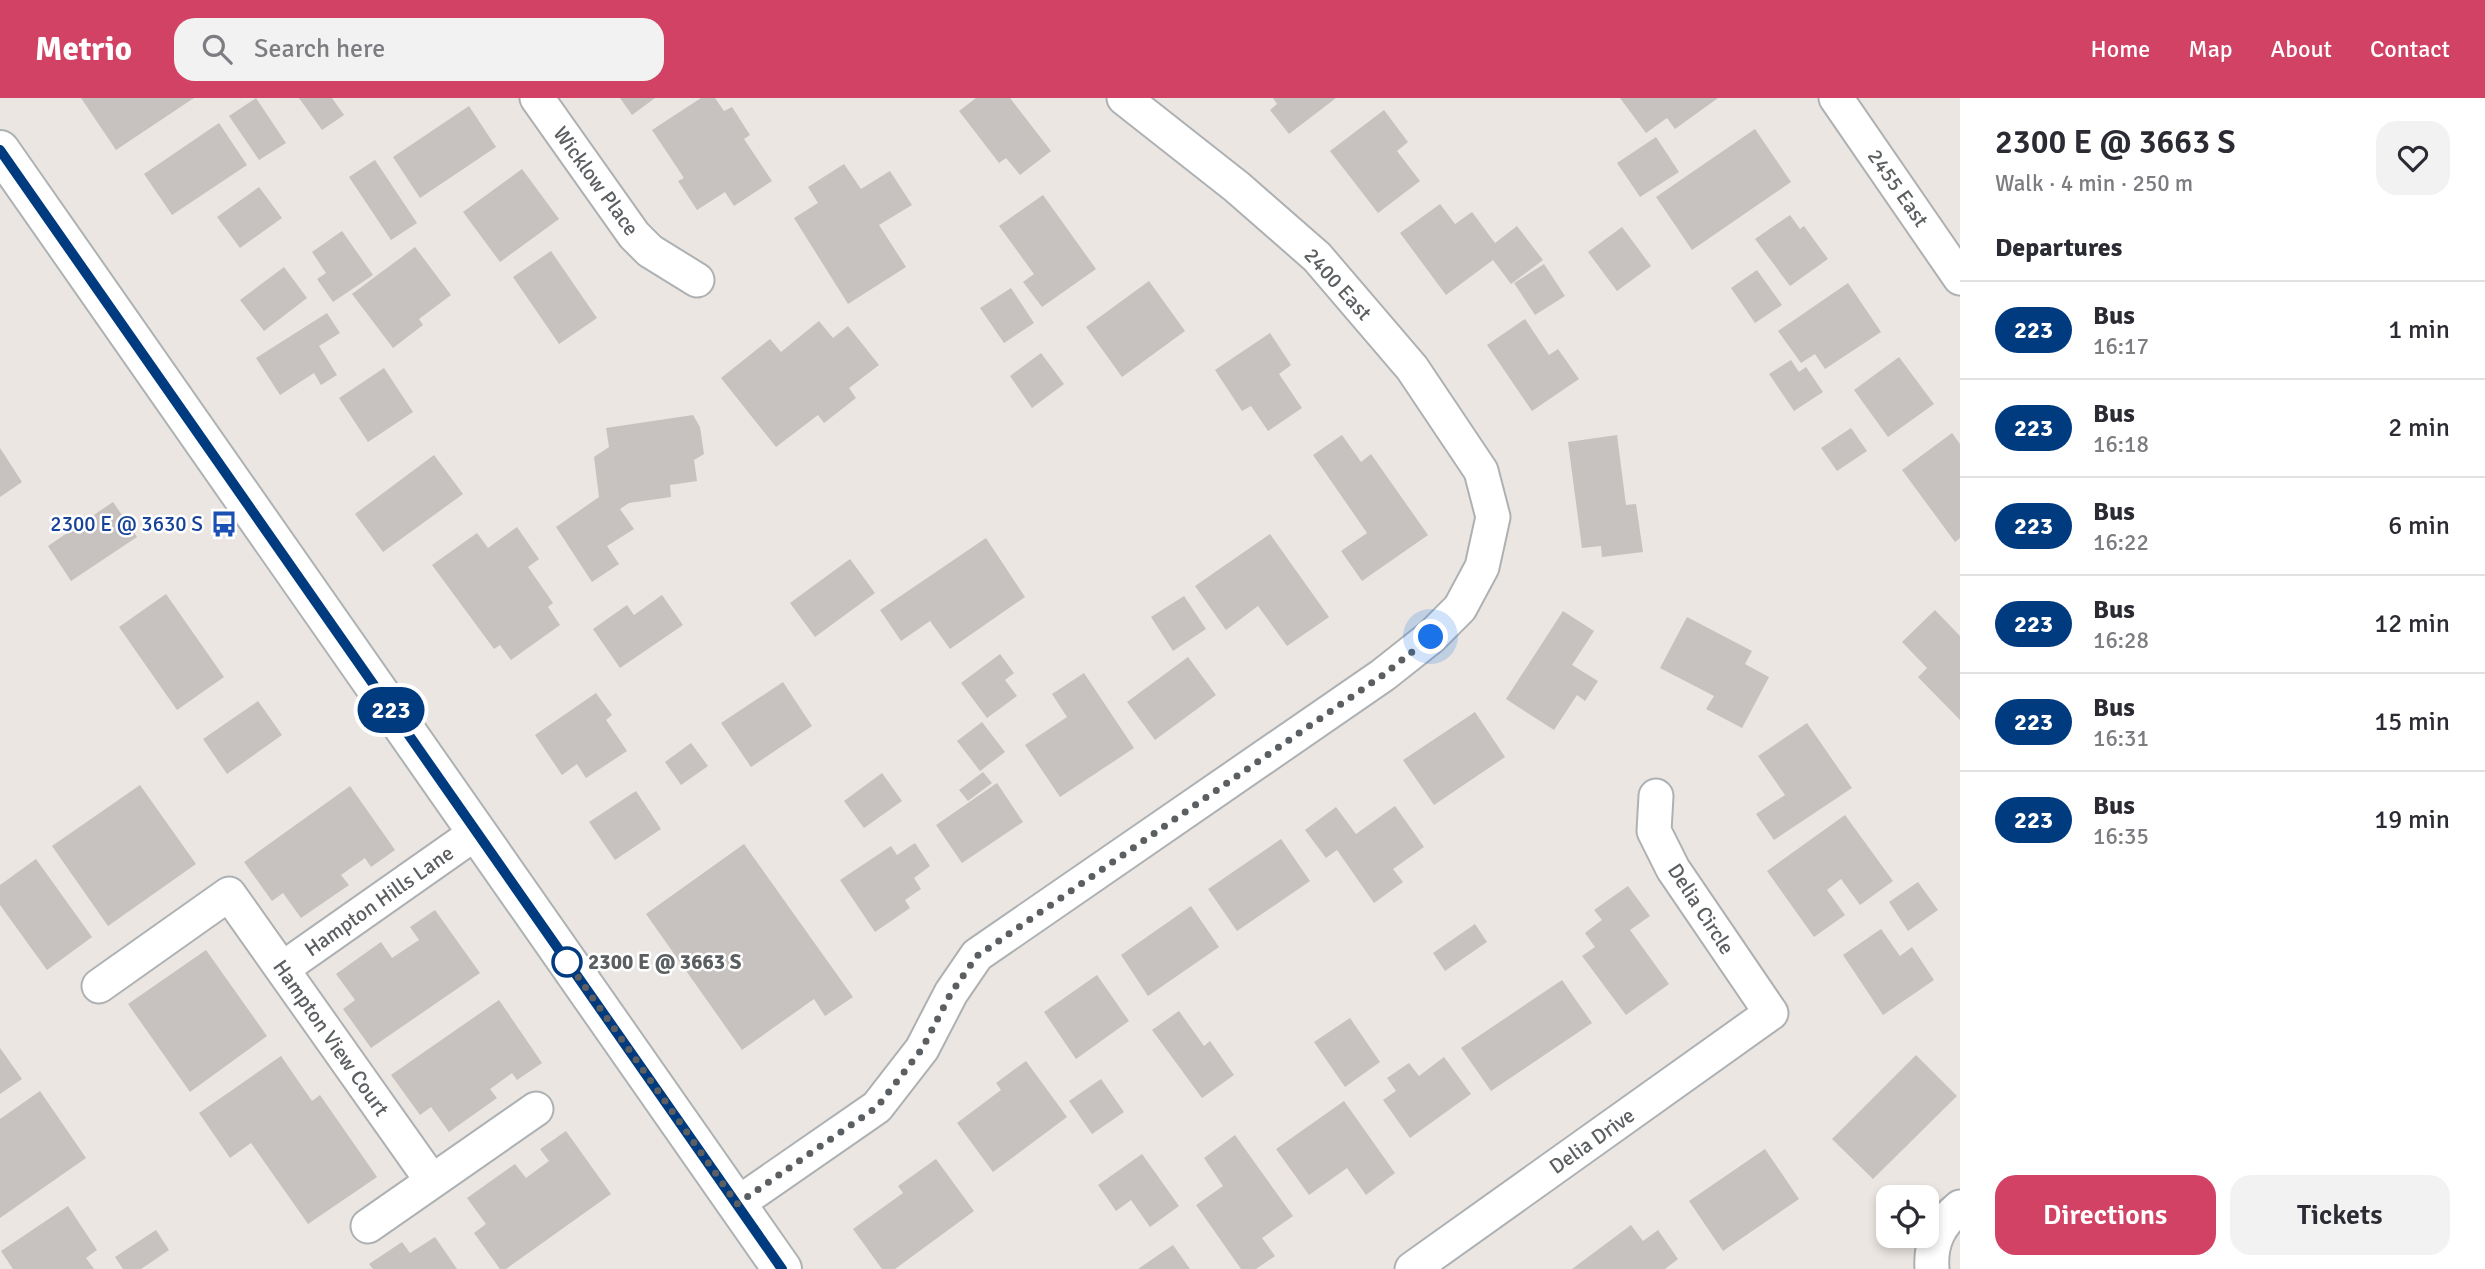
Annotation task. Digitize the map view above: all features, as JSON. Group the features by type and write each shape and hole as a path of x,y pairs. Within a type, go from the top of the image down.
{"main road":[{"path":"0,150 782,1269"}],"street":[{"name":"Wicklow Place","path":"537,98 634,235 650,251 696,281"},
{"name":"2400 East","path":"737,1204 877,1107 922,1049 951,993 977,956 1372,683 1431,637 1460,608 1482,567 1493,517 1481,471 1412,368 1317,257 1237,187 1124,98"},
{"name":"2455 East","path":"1836,98 1960,278"},
{"name":"Delia Circle","path":"1656,796 1654,831 1673,869 1771,1013"},
{"name":"Hampton Hills Lane","path":"282,969 477,832"},
{"name":"Hampton View Court","path":"99,986 229,894 432,1181"},
{"name":"Delia Drive","path":"1412,1269 1771,1013"},
{"path":"368,1226 536,1109"},
{"path":"1932,1269 1931,1253 1936,1236 1942,1225 1960,1208"}],"building":[{"path":"81,98 194,98 116,150"},
{"path":"256,98 286,143 259,160 229,116"},
{"path":"299,98 332,98 344,115 322,130"},
{"path":"620,98 655,98 632,115"},
{"path":"701,98 715,98 724,111 732,107 750,135 744,139 772,181 734,206 725,192 697,210 678,181 684,178 652,130"},
{"path":"976,98 1010,98 1051,151 1020,175 1006,158 999,163 959,111"},
{"path":"1273,98 1336,98 1289,134 1270,110 1277,104"},
{"path":"1620,98 1718,98 1675,129 1667,118 1646,133"},
{"path":"469,106 496,147 420,198 393,157"},
{"path":"1384,110 1408,142 1397,151 1420,181 1378,213 1330,151"},
{"path":"219,123 247,165 172,215 144,174"},
{"path":"1755,129 1791,182 1692,250 1656,197"},
{"path":"1656,137 1679,172 1640,197 1617,163"},
{"path":"375,160 417,223 391,240 349,177"},
{"path":"844,164 861,189 890,171 912,205 879,225 906,267 848,304 794,218 818,203 808,187"},
{"path":"522,169 559,219 500,262 463,212"},
{"path":"259,187 282,218 240,248 217,217"},
{"path":"1043,195 1096,269 1042,307 1023,282 1034,274 999,226"},
{"path":"1440,204 1455,224 1472,212 1495,243 1517,226 1543,260 1511,284 1493,260 1446,295 1400,233"},
{"path":"1790,215 1800,229 1804,226 1828,259 1790,286 1755,239"},
{"path":"1622,227 1651,266 1617,291 1588,252"},
{"path":"342,231 373,275 333,302 317,279 326,273 312,252"},
{"path":"415,247 451,295 419,319 423,325 393,348 352,294"},
{"path":"551,251 597,318 559,344 513,277"},
{"path":"1544,264 1565,296 1535,315 1514,283"},
{"path":"284,267 307,298 264,331 240,300"},
{"path":"1757,270 1782,305 1755,323 1731,288"},
{"path":"1149,281 1185,331 1122,377 1086,327"},
{"path":"1848,283 1881,332 1825,369 1815,354 1801,363 1778,331"},
{"path":"1011,288 1034,323 1004,343 980,308"},
{"path":"327,313 340,333 319,346 337,375 321,385 314,373 280,395 256,358"},
{"path":"1525,319 1549,355 1558,349 1579,379 1532,411 1487,345"},
{"path":"819,321 833,338 848,326 879,365 849,388 856,398 824,423 818,415 776,447 721,378 770,339 781,352"},
{"path":"1270,333 1291,365 1279,374 1302,408 1268,431 1251,406 1242,411 1215,370"},
{"path":"1041,353 1064,384 1032,408 1010,376"},
{"path":"1899,357 1934,404 1888,437 1854,390"},
{"path":"1791,360 1799,372 1806,367 1823,392 1794,411 1769,374"},
{"path":"384,368 413,412 368,442 339,398"},
{"path":"693,415 700,427 704,454 694,460 697,481 670,485 671,497 629,503 620,509 634,529 607,546 619,564 592,582 556,527 599,497 594,457 609,447 606,428"},
{"path":"1851,428 1867,451 1837,471 1821,448"},
{"path":"1952,433 1960,444 1960,538 1955,542 1902,470"},
{"path":"1342,435 1361,462 1371,454 1428,535 1362,581 1341,551 1367,533 1313,455"},
{"path":"1617,435 1626,505 1636,504 1643,552 1602,557 1601,546 1582,548 1568,442"},
{"path":"0,448 22,482 0,497"},
{"path":"434,455 463,494 383,552 355,514"},
{"path":"113,502 137,537 71,581 48,546"},
{"path":"517,527 539,559 528,567 553,603 548,607 560,625 511,660 500,645 494,649 432,565 477,533 488,548"},
{"path":"1270,534 1329,617 1287,646 1258,606 1226,630 1195,586"},
{"path":"986,538 1025,597 950,649 930,621 901,641 880,610"},
{"path":"850,559 875,593 815,637 790,603"},
{"path":"166,594 224,677 177,710 119,627"},
{"path":"662,595 683,625 620,668 593,629 627,605 634,615"},
{"path":"1184,596 1206,629 1173,651 1151,617"},
{"path":"1935,610 1960,636 1960,720 1918,677 1927,668 1902,642"},
{"path":"1563,611 1594,631 1572,665 1598,681 1585,701 1577,695 1554,730 1506,699"},
{"path":"1687,617 1752,651 1745,664 1769,677 1742,728 1706,709 1714,696 1660,668"},
{"path":"1000,654 1014,673 1005,680 1017,696 987,718 961,683"},
{"path":"1188,657 1216,695 1155,740 1127,702"},
{"path":"1084,673 1134,748 1060,797 1025,745 1067,717 1052,694"},
{"path":"783,682 812,726 751,767 721,723"},
{"path":"596,693 612,715 606,720 627,751 586,778 577,764 562,775 535,735"},
{"path":"258,701 282,735 227,774 203,739"},
{"path":"1475,712 1505,757 1434,805 1403,760"},
{"path":"982,722 1005,752 980,771 957,741"},
{"path":"1807,723 1852,788 1774,840 1756,814 1785,795 1758,756"},
{"path":"691,743 708,766 681,785 665,762"},
{"path":"983,772 992,783 968,801 959,790"},
{"path":"882,773 902,801 864,828 844,801"},
{"path":"997,783 1023,822 962,863 936,825"},
{"path":"140,785 196,864 108,926 52,846"},
{"path":"350,786 395,850 371,867 365,858 341,875 349,885 301,918 283,893 272,901 244,862"},
{"path":"636,791 661,829 615,860 589,822"},
{"path":"1395,806 1424,847 1393,869 1403,882 1374,903 1337,850 1326,858 1305,830 1336,807 1356,834"},
{"path":"1845,815 1893,881 1860,905 1841,879 1827,890 1845,915 1814,937 1767,871"},
{"path":"1281,839 1310,881 1237,931 1208,889"},
{"path":"915,843 930,866 914,878 921,889 905,900 910,908 875,932 840,880 891,846 897,855"},
{"path":"744,844 853,997 825,1016 814,999 742,1050 646,914"},
{"path":"36,859 92,937 47,970 0,905 0,885"},
{"path":"1918,882 1938,910 1908,931 1889,902"},
{"path":"1628,886 1650,916 1630,930 1669,984 1626,1015 1582,956 1595,947 1585,933 1602,920 1594,910"},
{"path":"1191,906 1219,947 1148,996 1121,955"},
{"path":"435,910 480,973 371,1048 343,1009 355,1000 336,974 381,942 392,958 419,940 410,927"},
{"path":"1475,924 1487,942 1445,971 1433,953"},
{"path":"1881,929 1900,956 1912,947 1934,980 1883,1015 1843,955"},
{"path":"206,950 267,1036 190,1092 128,1004"},
{"path":"1097,975 1129,1021 1076,1059 1044,1012"},
{"path":"1562,980 1592,1023 1491,1091 1461,1048"},
{"path":"499,1000 542,1063 517,1080 512,1073 490,1089 497,1098 449,1132 431,1107 420,1115 391,1075"},
{"path":"1179,1011 1204,1046 1210,1041 1234,1075 1202,1098 1152,1030"},
{"path":"1350,1018 1380,1062 1345,1087 1314,1042"},
{"path":"0,1048 22,1079 0,1094"},
{"path":"1916,1055 1957,1096 1873,1179 1832,1139"},
{"path":"281,1056 312,1101 320,1095 377,1177 308,1224 251,1143 230,1158 199,1113"},
{"path":"1444,1057 1471,1094 1410,1138 1383,1100 1396,1091 1387,1078 1409,1063 1419,1076"},
{"path":"1026,1061 1067,1117 993,1172 957,1123 1001,1090 996,1083"},
{"path":"1101,1079 1124,1112 1092,1134 1069,1101"},
{"path":"40,1091 86,1158 0,1218 0,1119"},
{"path":"1344,1101 1395,1173 1366,1195 1347,1168 1309,1195 1276,1149"},
{"path":"566,1131 611,1194 506,1269 500,1269 474,1233 486,1224 467,1198 515,1164 526,1178 549,1161 540,1149"},
{"path":"1235,1135 1293,1216 1262,1238 1275,1256 1256,1269 1241,1269 1196,1205 1223,1186 1204,1158"},
{"path":"1765,1149 1799,1199 1723,1251 1689,1201"},
{"path":"1142,1154 1179,1206 1150,1227 1131,1200 1116,1211 1098,1185"},
{"path":"936,1159 974,1211 895,1269 882,1269 853,1229 903,1193 898,1186"},
{"path":"68,1206 97,1250 86,1258 94,1269 13,1269 1,1251"},
{"path":"1631,1225 1643,1241 1658,1230 1678,1259 1665,1269 1572,1269"},
{"path":"156,1230 169,1250 141,1269 123,1269 115,1257"},
{"path":"435,1237 457,1269 373,1269 369,1264 402,1242 410,1253"},
{"path":"1173,1245 1190,1269 1138,1269"}],"bus line":[{"name":"223","path":"0,150 782,1269"}],"place":[{"name":"2300 E @ 3630 S","path":"224,524"},
{"name":"2300 E @ 3663 S","path":"567,962"}],"route":[{"path":"567,962 562,954 737,1204 877,1107 922,1049 951,993 977,956 1383,675 1431,637"}]}
